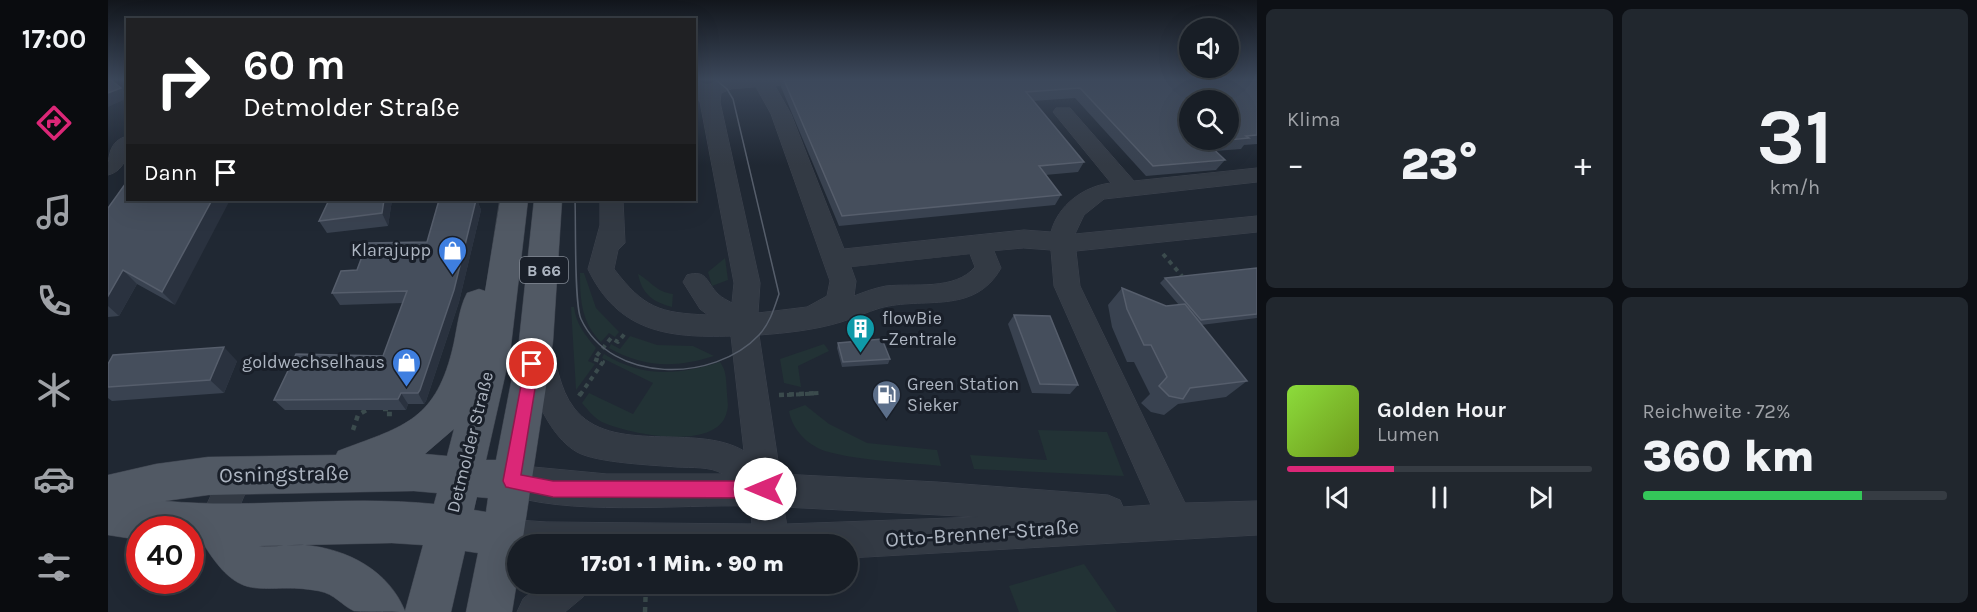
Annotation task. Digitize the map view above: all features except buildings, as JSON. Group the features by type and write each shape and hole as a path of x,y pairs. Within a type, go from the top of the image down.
{"main road":[{"name":"B 66","path":"489,612 536,341 525,201"},
{"path":"327,473 414,440 443,414 453,397 466,360 494,230 525,201"},
{"name":"Detmolder Straße","path":"428,612 492,354 525,201"},
{"name":"Osningstraße","path":"108,495 192,477 237,475 414,472 512,481"},
{"path":"108,514 169,523 394,522 449,526 502,536"},
{"path":"215,524 238,557 255,567 305,567 338,574 368,592 376,599 383,612"}],"street":[{"path":"706,109 747,283 743,323 771,534"},
{"path":"778,109 843,281 842,297 833,308 813,317"},
{"path":"1063,112 1127,187"},
{"path":"108,168 126,145"},
{"path":"1175,519 1067,286 1061,244 1065,224 1087,200 1098,192 1127,187 1257,175"},
{"path":"606,201 601,216 612,226"},
{"path":"612,201 614,273 618,287 626,299 631,316 639,327 650,332 664,330 678,323 743,323 813,317 860,307 879,298 972,286 980,280 988,268 978,243"},
{"path":"836,259 1027,238 1061,244 1257,224"},
{"path":"696,282 709,302 743,323"},
{"name":"B 66","path":"536,341 542,375 552,400 564,419 587,441 641,450 717,456 749,472 765,489"},
{"path":"215,524 237,475"},
{"name":"Otto-Brenner-Straße","path":"512,481 553,489 765,489 949,499 1175,519"},
{"name":"Otto-Brenner-Straße","path":"858,539 968,536 1175,519 1257,518"},
{"name":"Otto-Brenner-Straße","path":"502,536 507,536"},
{"path":"536,612 558,594"}],"path":[{"path":"576,401 603,363 594,359 610,338 618,342 628,330"},
{"path":"752,395 820,393"},
{"path":"353,429 358,415 369,408 387,409 385,414 398,414 400,410"},
{"path":"645,612 646,594"}],"shaded area":[{"path":"725,258 728,280 712,286 708,272"},
{"path":"580,273 584,273 596,308 619,332 615,337 609,333 601,342 589,326 581,301"},
{"path":"638,274 658,289 673,294 672,307 659,303 649,296 642,287"},
{"path":"571,307 574,307 579,324 596,348 588,361 595,364 576,390"},
{"path":"630,336 657,345 693,346 714,356 686,363 660,364 622,355 609,348 611,344 620,349"},
{"path":"824,344 829,351 798,366 801,387 784,383 780,359"},
{"path":"604,354 633,367 661,372 690,370 720,362 726,377 727,411 720,424 708,432 691,436 651,435 615,427 599,420 582,403 589,393 633,414 653,383 602,358"},
{"path":"805,405 829,424 867,443 937,450 941,466 852,457 818,448 801,436 791,418 789,411"},
{"path":"1038,430 1107,432 1124,476 974,469 970,455 1047,460"},
{"path":"1084,564 1117,612 1019,612 1009,586"}],"tram line":[{"path":"575,201 576,281 579,311 581,319 595,340 615,356 639,365 664,369 691,368 716,362 740,351 763,330 769,321 779,294 735,109"}],"place":[{"name":"Klarajupp","path":"452,276"},
{"name":"flowBie -Zentrale","path":"861,354"},
{"name":"goldwechselhaus","path":"406,388"},
{"name":"Green Station Sieker","path":"886,420"}],"route":[{"path":"532,364 512,481 553,489 765,489"}]}
